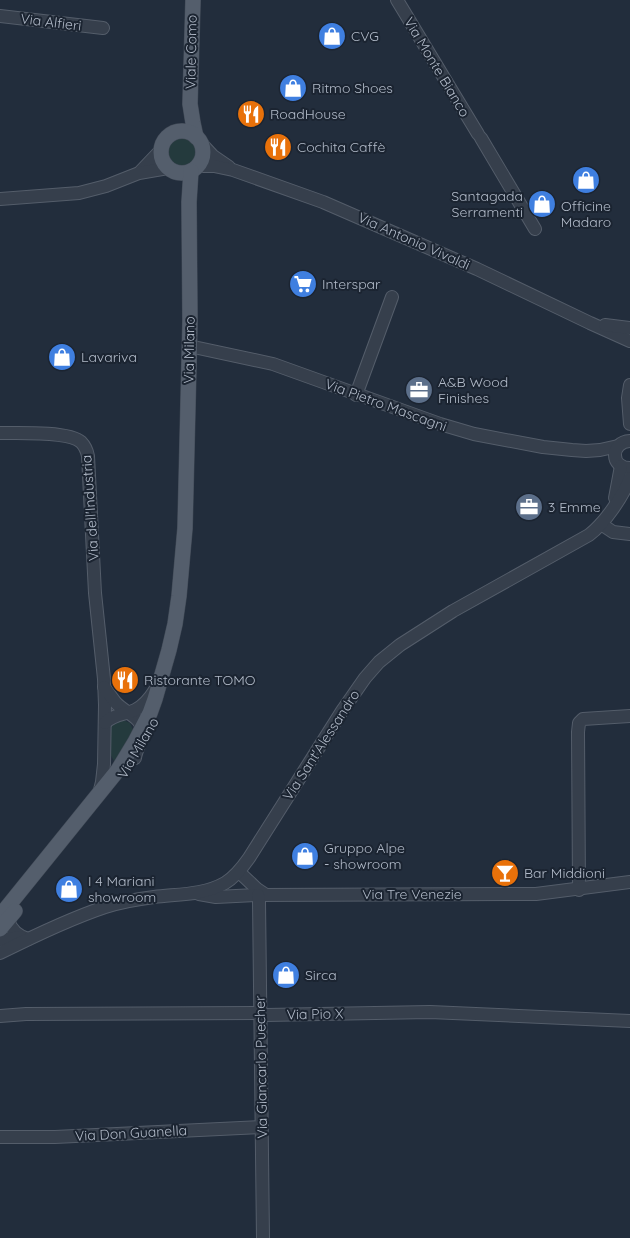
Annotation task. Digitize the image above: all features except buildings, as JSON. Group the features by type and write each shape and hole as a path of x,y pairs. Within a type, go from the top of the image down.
{"main road":[{"name":"Viale Como","path":"192,0 190,104 192,123 198,140"},
{"path":"189,202 164,162 161,150 163,143 182,120 190,104"},
{"path":"168,168 175,172 183,173 194,168 202,159 203,150 198,140 189,132 172,133"},
{"name":"Via Milano","path":"3,922 84,827 147,738 161,709 174,670 183,624 186,592 189,202 194,168"},
{"name":"Via Milano","path":"3,922 98,794 127,766 152,707 170,644 182,572 185,528"}],"street":[{"name":"Via Monte Bianco","path":"397,0 535,229"},
{"name":"Via Alfieri","path":"0,16 103,28"},
{"path":"198,140 213,156 233,170"},
{"path":"139,173 161,150"},
{"path":"194,168 214,166 233,170"},
{"path":"0,199 84,192 106,186 139,173 168,168"},
{"name":"Via Antonio Vivaldi","path":"233,170 323,202 477,269 630,341"},
{"path":"356,395 392,297"},
{"path":"590,323 630,328"},
{"name":"Via Pietro Mascagni","path":"189,346 266,362 356,395 468,432 543,446 586,451 600,450 624,443"},
{"path":"630,385 628,398 630,422 624,443 615,453 622,465 616,495 605,520 606,529 613,532 630,534"},
{"name":"Via dell'Industria","path":"0,433 68,436 85,447 90,465 95,592 104,687"},
{"name":"Via Pietro Mascagni","path":"586,451 622,465"},
{"name":"Via Sant'Alessandro","path":"25,938 120,903 152,897 195,893 220,885 236,874 255,849 354,694 379,662 393,650 442,617 593,532 605,520 630,478"},
{"path":"105,723 115,716 136,710 145,704 159,684"},
{"path":"104,687 116,702 138,720 143,727 143,735 127,766 105,754"},
{"path":"98,794 104,771 105,754 104,687"},
{"path":"579,890 579,724 580,721 585,719 630,716"},
{"path":"243,896 234,887 232,882 236,874 257,889 262,895"},
{"name":"Via Tre Venezie","path":"195,893 212,896 536,894 630,882"},
{"name":"Via Giancarlo Puecher","path":"262,895 259,901 263,1238"},
{"path":"3,922 25,938"},
{"path":"0,940 25,938"},
{"path":"0,953 25,938"},
{"name":"Via Pio X","path":"0,1016 26,1014 260,1013 266,1015 430,1012 630,1021"},
{"name":"Via Don Guanella","path":"0,1137 262,1127"}],"green space":[{"path":"182,135 194,140 199,152 194,164 182,169 170,164 165,152 170,140"},
{"path":"123,720 130,723 134,732 116,762 110,754 110,727 113,723"}],"place":[{"name":"CVG","path":"332,36"},
{"name":"Ritmo Shoes","path":"293,88"},
{"name":"RoadHouse","path":"251,114"},
{"name":"Cochita Caffè","path":"278,147"},
{"name":"Officine Madaro","path":"586,180"},
{"name":"Santagada Serramenti","path":"542,204"},
{"name":"Interspar","path":"303,284"},
{"name":"Lavariva","path":"62,357"},
{"name":"A&B Wood Finishes","path":"419,390"},
{"name":"3 Emme","path":"529,507"},
{"name":"Ristorante TOMO","path":"125,680"},
{"name":"Gruppo Alpe - showroom","path":"305,856"},
{"name":"Bar Middioni","path":"505,873"},
{"name":"I 4 Mariani showroom","path":"69,889"},
{"name":"Sirca","path":"286,975"}]}
